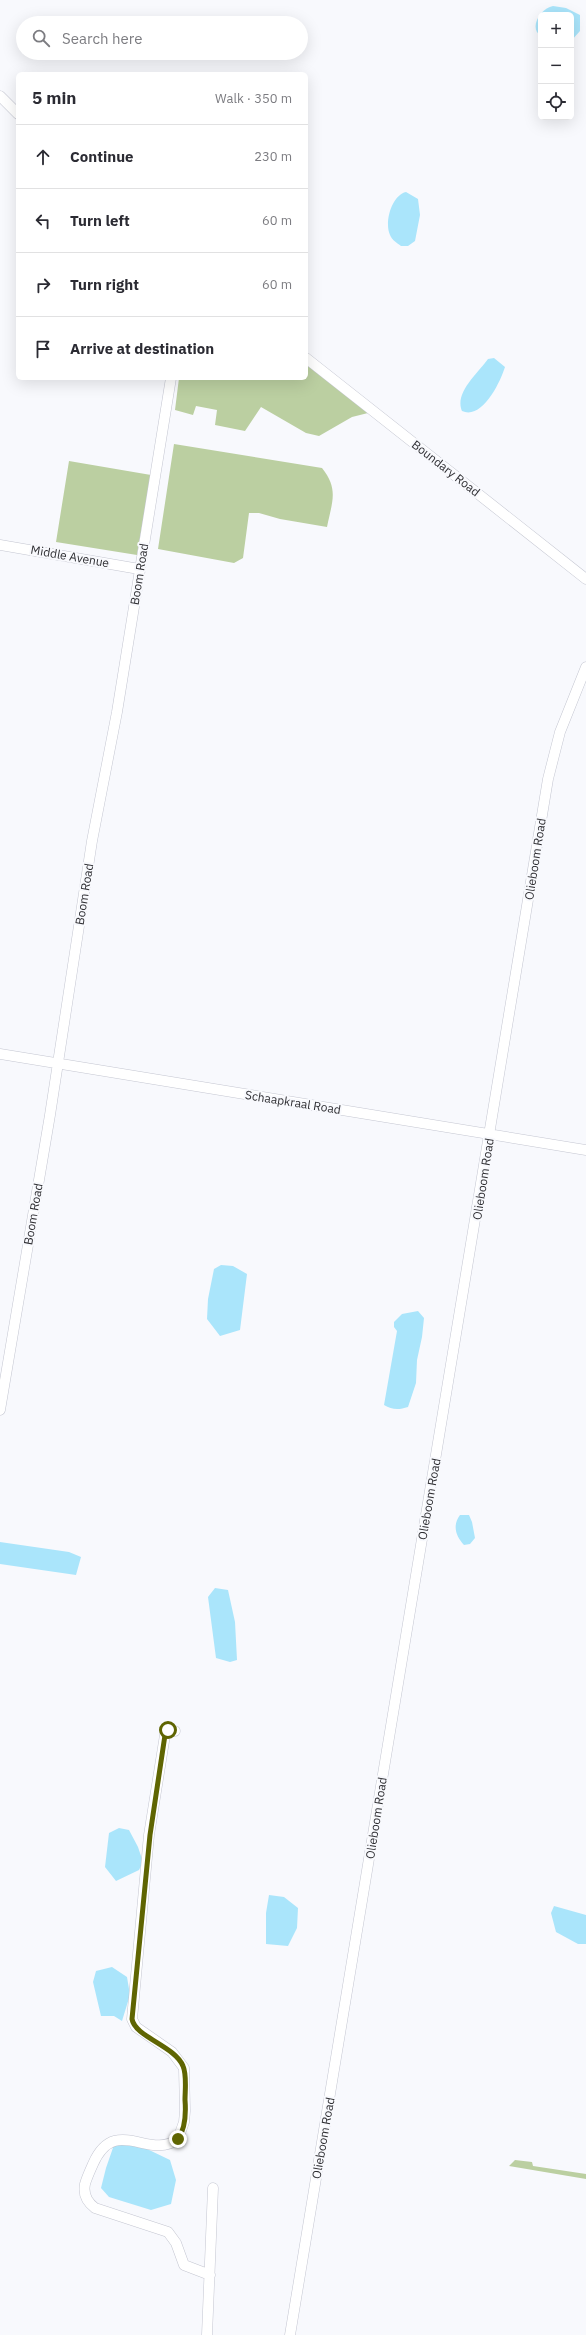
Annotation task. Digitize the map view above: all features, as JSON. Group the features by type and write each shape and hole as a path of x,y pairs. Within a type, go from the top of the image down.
{"street":[{"path":"0,96 16,112"},
{"name":"Boundary Road","path":"308,360 586,579"},
{"name":"Boom Road","path":"0,1410 58,1063 92,841 117,712 171,380"},
{"name":"Middle Avenue","path":"0,545 140,569"},
{"name":"Olieboom Road","path":"290,2335 548,779 560,732 586,667"},
{"name":"Schaapkraal Road","path":"0,1054 586,1150"},
{"path":"175,1731 167,1731 165,1735 150,1835 132,2019 136,2027 172,2052 184,2068 184,2122 178,2139 166,2145 121,2140 105,2144 98,2153 87,2177 85,2192 89,2203 95,2208 168,2232 176,2243 184,2265 210,2275"},
{"path":"207,2335 212,2188"}],"green space":[{"path":"308,362 368,413 352,417 319,436 306,433 261,407 245,431 215,425 217,410 196,406 193,415 175,410 179,380 308,380"},
{"path":"174,444 322,468 331,483 333,496 327,527 280,519 259,513 249,513 243,558 234,563 158,549"},
{"path":"69,461 151,475 137,555 56,542"},
{"path":"515,2160 532,2162 533,2166 586,2174 586,2179 509,2166"}],"water":[{"path":"553,6 566,8 574,12 542,12"},
{"path":"574,12 580,15 580,31 574,38"},
{"path":"538,19 538,33 536,28"},
{"path":"406,192 418,199 420,215 415,241 408,246 401,246 391,237 388,230 388,223 390,210 393,203 401,194"},
{"path":"494,358 505,367 499,382 483,405 476,410 469,412 462,411 460,404 464,390 488,359"},
{"path":"221,1265 233,1266 247,1274 240,1330 220,1336 207,1319 208,1299 214,1269"},
{"path":"418,1311 424,1318 417,1360 416,1383 408,1407 393,1409 384,1405 397,1331 394,1327 394,1322 402,1314"},
{"path":"460,1515 469,1515 472,1522 475,1538 470,1544 464,1545 457,1534 456,1523"},
{"path":"0,1542 69,1552 81,1557 76,1575 0,1564"},
{"path":"215,1588 228,1590 235,1622 237,1660 230,1662 216,1658 208,1597"},
{"path":"119,1828 129,1830 138,1847 143,1862 139,1870 116,1881 105,1867 109,1833"},
{"path":"269,1895 284,1897 298,1908 297,1928 288,1946 266,1944 266,1913"},
{"path":"554,1906 586,1915 586,1944 578,1944 556,1932 551,1913"},
{"path":"112,1967 127,1977 130,1995 122,2021 114,2016 101,2016 93,1982 96,1971"},
{"path":"115,2142 145,2148 170,2160 176,2180 171,2204 151,2210 109,2197 101,2188"}],"route":[{"path":"168,1730 166,1731 165,1735 150,1835 143,1894 136,1990 132,2019 136,2027 172,2052 184,2068 186,2111 181,2136 178,2139"}]}
